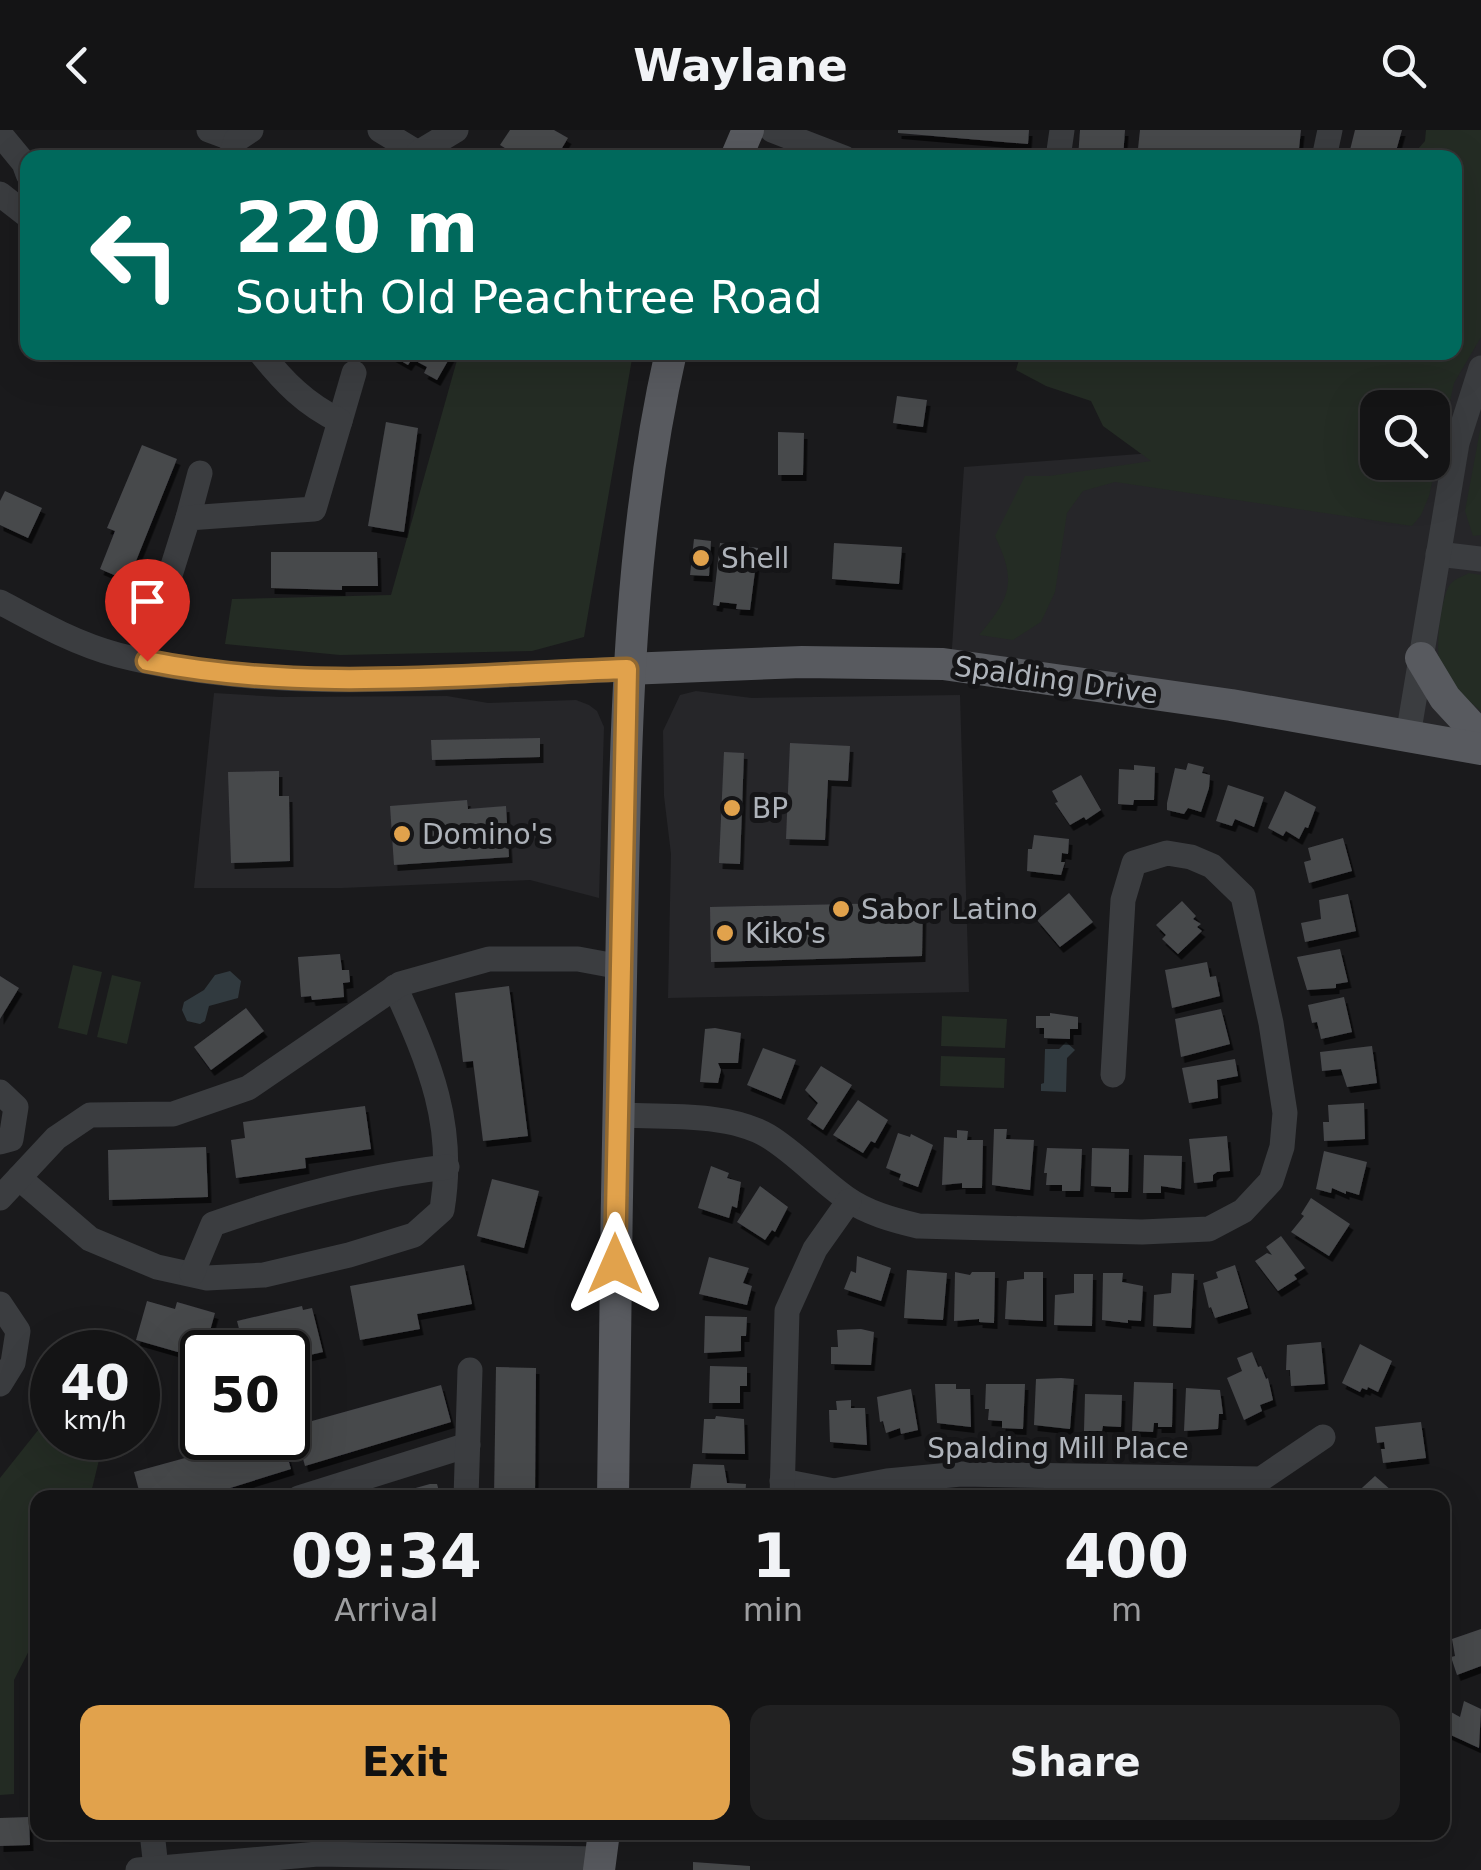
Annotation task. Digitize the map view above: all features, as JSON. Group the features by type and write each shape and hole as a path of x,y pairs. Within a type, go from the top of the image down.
{"main road":[{"path":"613,1490 616,1115 627,669 643,503 670,360"},
{"path":"1420,658 1445,698 1481,737"},
{"name":"Spalding Drive","path":"627,669 802,662 943,664 1231,705 1481,749"}],"street":[{"path":"209,130 239,142"},
{"path":"380,130 414,150"},
{"path":"429,150 456,130"},
{"path":"772,130 823,150"},
{"path":"0,134 20,158"},
{"path":"0,194 20,210"},
{"path":"266,360 290,389 318,411 340,421"},
{"path":"1408,736 1456,443 1481,368"},
{"path":"188,518 314,509 354,373"},
{"path":"171,572 200,473"},
{"path":"1438,554 1481,559"},
{"path":"0,602 48,628 114,654 180,668 290,677 396,678 627,669"},
{"path":"616,1115 698,1118 749,1127 768,1136 849,1201 886,1218 918,1226 1209,1230 1243,1211 1271,1181 1282,1147 1285,1113 1271,1023 1243,896 1212,866 1168,853 1134,863 1123,900 1113,1075"},
{"path":"0,1198 56,1138 90,1115 173,1114 248,1088 395,988 488,959 578,959 621,967"},
{"path":"19,1178 90,1239 157,1267 207,1278 264,1275 414,1234 442,1210 448,1166 443,1111 424,1051 395,988"},
{"path":"0,1092 16,1108 5,1140 40,1156"},
{"path":"192,1274 213,1224 388,1174 448,1166"},
{"path":"782,1489 787,1311 815,1249 849,1201"},
{"path":"0,1304 18,1331 12,1363 0,1384"},
{"path":"466,1490 470,1370"},
{"name":"Spalding Mill Place","path":"839,1490 961,1474 1262,1479 1323,1438"},
{"path":"324,1490 468,1446"},
{"name":"Spalding Mill Place","path":"782,1489 808,1490"},
{"path":"151,1840 147,1869 318,1854 601,1854"}],"shaded area":[{"path":"1426,130 1481,130 1481,337 1454,383 1450,401 1450,390 1360,390 1360,480 1433,480 1421,515 1412,526 1115,482 1083,491 1067,513 1055,592 1041,622 1013,640 979,635 998,610 1007,589 1006,566 995,536 1025,476 1151,461 1103,426 1091,401 1046,386 1016,370 1019,360 1462,360 1462,150 1417,150 1425,141"},
{"path":"1481,239 1481,749 951,663 964,467 1246,446 1360,460 1360,480 1450,480 1450,390 1439,390 1452,360 1462,360 1462,322"},
{"path":"457,360 632,360 584,637 532,651 340,655 225,644 232,599 391,595"},
{"path":"1481,425 1481,535 1473,536 1465,511"},
{"path":"1469,573 1481,575 1481,711 1452,683 1439,656 1446,592 1453,582"},
{"path":"696,691 752,698 960,695 969,992 668,998 671,854 664,796 663,731 680,695"},
{"path":"214,693 280,697 447,696 488,703 576,700 589,705 597,711 604,727 599,898 530,880 342,888 194,888"},
{"path":"73,965 102,972 87,1035 58,1028"},
{"path":"230,971 241,981 238,998 209,1006 205,1021 200,1024 187,1021 182,1010 184,1002 204,990 215,975"},
{"path":"112,975 141,982 127,1044 97,1037"},
{"path":"942,1016 1007,1019 1005,1048 941,1046"},
{"path":"1066,1042 1075,1050 1067,1058 1066,1092 1041,1091 1045,1049 1059,1049"},
{"path":"941,1056 1005,1058 1004,1088 940,1086"},
{"path":"30,1440 30,1460 99,1460 92,1490 30,1490 30,1649 14,1680 14,1794 0,1795 0,1478"}],"building":[{"path":"510,130 554,130 568,138 561,150 508,150 500,145"},
{"path":"898,130 1029,130 1028,144"},
{"path":"1080,130 1125,130 1124,150 1079,150"},
{"path":"1140,130 1301,130 1299,150 1138,150"},
{"path":"1355,130 1402,130 1396,150 1350,150"},
{"path":"414,360 448,360 437,380 424,373 427,367"},
{"path":"897,396 927,400 923,427 893,423"},
{"path":"386,422 418,428 404,532 368,526"},
{"path":"778,432 804,433 803,475 778,475"},
{"path":"142,445 177,459 128,581 100,569 115,531 107,528"},
{"path":"5,491 42,508 28,538 0,525 0,501"},
{"name":"Shell","path":"694,539 711,541 709,576 690,575"},
{"path":"720,543 758,548 750,610 736,609 737,604 713,605"},
{"path":"834,543 902,547 899,584 832,579"},
{"path":"271,552 377,552 378,586 342,586 342,590 271,588"},
{"path":"540,738 540,757 432,760 431,740"},
{"path":"790,743 850,746 848,781 828,780 825,840 786,839"},
{"name":"BP","path":"724,752 744,753 740,864 719,863"},
{"path":"1188,763 1204,767 1202,773 1210,775 1201,812 1188,808 1184,814 1167,810 1175,768 1186,770"},
{"path":"1134,765 1155,767 1154,800 1118,804 1119,769 1134,770"},
{"path":"279,771 279,796 289,796 290,861 231,863 228,772"},
{"path":"1081,775 1101,810 1070,825 1052,791"},
{"path":"1228,785 1264,797 1254,827 1235,819 1232,826 1216,821"},
{"path":"1285,791 1316,807 1299,839 1286,831 1283,836 1268,828"},
{"path":"467,800 468,809 506,806 509,857 394,865 390,806"},
{"path":"1034,835 1069,839 1068,854 1062,853 1061,862 1065,862 1061,875 1027,871 1028,849 1032,849"},
{"path":"1343,838 1352,871 1309,883 1304,862 1311,860 1308,848"},
{"path":"1069,893 1093,922 1060,947 1037,920"},
{"path":"1348,894 1356,931 1305,942 1301,923 1321,919 1319,900"},
{"path":"923,901 922,956 711,962 710,907"},
{"path":"1182,901 1196,916 1193,919 1201,924 1197,927 1202,931 1178,954 1162,939 1166,935 1156,925"},
{"path":"1340,949 1348,982 1336,984 1336,988 1307,990 1297,957"},
{"path":"340,954 342,970 349,970 350,982 343,983 344,997 301,997 298,957"},
{"path":"1207,962 1210,977 1216,976 1220,996 1172,1008 1165,970"},
{"path":"0,976 19,988 0,1019"},
{"path":"509,986 528,1136 483,1141 473,1061 463,1062 455,993"},
{"path":"1344,997 1352,1032 1321,1039 1308,1005"},
{"path":"246,1008 264,1031 211,1070 194,1047"},
{"path":"1221,1009 1230,1044 1181,1057 1175,1019"},
{"path":"1050,1013 1078,1017 1078,1029 1070,1029 1070,1039 1044,1038 1044,1028 1036,1028 1036,1016"},
{"path":"705,1029 741,1033 738,1063 718,1063 718,1083 700,1082"},
{"path":"1372,1046 1377,1083 1347,1087 1341,1069 1322,1071 1320,1052"},
{"path":"763,1048 796,1060 781,1099 747,1085"},
{"path":"1235,1059 1238,1076 1217,1080 1218,1098 1189,1103 1182,1068"},
{"path":"821,1066 852,1085 823,1130 807,1119 818,1103 805,1090"},
{"path":"858,1100 888,1120 875,1143 871,1141 863,1153 833,1135"},
{"path":"1364,1103 1365,1139 1324,1141 1323,1122 1329,1122 1328,1105"},
{"path":"365,1106 371,1149 305,1158 306,1168 236,1178 231,1140 245,1138 243,1122"},
{"path":"994,1129 1007,1129 1006,1139 1034,1140 1030,1190 992,1185"},
{"path":"957,1130 968,1131 967,1140 983,1140 982,1188 962,1188 962,1183 942,1185 944,1137 957,1138"},
{"path":"898,1133 910,1137 911,1134 933,1145 918,1187 899,1180 901,1174 886,1168"},
{"path":"1227,1136 1230,1171 1217,1172 1213,1181 1194,1183 1189,1139"},
{"path":"206,1147 208,1197 109,1200 108,1150"},
{"path":"1047,1148 1082,1149 1080,1191 1062,1191 1062,1185 1046,1185"},
{"path":"1092,1148 1129,1149 1128,1192 1091,1186"},
{"path":"1324,1151 1367,1162 1359,1195 1332,1188 1331,1193 1316,1189"},
{"path":"1144,1155 1182,1156 1181,1189 1161,1186 1161,1193 1143,1193"},
{"path":"711,1166 729,1173 727,1178 741,1182 737,1208 732,1206 729,1218 698,1208"},
{"path":"492,1179 539,1191 524,1248 477,1236"},
{"path":"760,1186 788,1207 775,1232 772,1230 765,1240 737,1222"},
{"path":"1311,1198 1350,1224 1329,1256 1291,1232 1304,1216 1301,1214"},
{"path":"1281,1236 1305,1268 1294,1275 1297,1279 1278,1291 1255,1261 1267,1253 1272,1255 1266,1247"},
{"path":"857,1256 891,1268 881,1301 844,1289 851,1271 856,1273"},
{"path":"709,1257 749,1268 743,1283 752,1286 747,1305 699,1294"},
{"path":"464,1265 472,1304 417,1314 420,1329 360,1340 350,1286"},
{"path":"1235,1265 1248,1308 1215,1318 1203,1283 1218,1278 1216,1272"},
{"path":"907,1270 947,1273 943,1320 904,1318"},
{"path":"955,1272 995,1272 994,1323 979,1319 954,1321"},
{"path":"1024,1272 1043,1272 1043,1321 1005,1319 1007,1281 1024,1279"},
{"path":"1103,1273 1123,1273 1122,1282 1143,1286 1141,1321 1102,1320"},
{"path":"1172,1273 1194,1274 1191,1328 1153,1326 1154,1295 1171,1293"},
{"path":"1074,1274 1093,1274 1092,1326 1054,1325 1055,1295 1074,1293"},
{"path":"147,1301 175,1309 177,1302 215,1313 210,1330 180,1330 180,1353 160,1347 160,1330 139,1330"},
{"path":"302,1306 303,1310 312,1308 323,1352 310,1355 310,1330 239,1330 237,1321"},
{"path":"705,1316 747,1317 741,1351 704,1353"},
{"path":"837,1330 874,1332 871,1365 831,1364 831,1347 838,1347"},
{"path":"1321,1342 1325,1384 1291,1386 1290,1370 1286,1370 1287,1345"},
{"path":"1360,1344 1392,1361 1378,1392 1368,1387 1360,1392 1342,1383"},
{"path":"1252,1352 1268,1378 1273,1400 1260,1405 1262,1411 1244,1420 1227,1378 1242,1371 1237,1358"},
{"path":"710,1366 747,1367 747,1386 740,1386 740,1403 709,1403"},
{"path":"496,1367 536,1368 535,1490 494,1490"},
{"path":"1036,1379 1074,1379 1070,1429 1034,1425"},
{"path":"1134,1382 1173,1383 1172,1427 1158,1427 1154,1423 1153,1432 1132,1431"},
{"path":"935,1384 970,1389 971,1427 937,1423"},
{"path":"986,1384 1025,1384 1023,1429 1002,1428 1002,1421 988,1420"},
{"path":"441,1385 451,1422 305,1466 303,1460 310,1460 310,1422"},
{"path":"1186,1388 1220,1390 1223,1414 1219,1414 1218,1429 1184,1431"},
{"path":"911,1389 918,1430 901,1434 900,1428 886,1433 883,1421 880,1422 877,1397"},
{"path":"1085,1394 1122,1395 1121,1427 1084,1431"},
{"path":"851,1400 851,1408 865,1408 867,1445 830,1442 829,1410 837,1410 836,1401"},
{"path":"704,1419 744,1419 745,1454 702,1453"},
{"path":"1421,1422 1426,1458 1383,1463 1384,1442 1377,1443 1375,1427"},
{"path":"180,1459 288,1460 291,1469 224,1490 139,1490 134,1472"},
{"path":"693,1464 724,1465 727,1483 746,1484 746,1490 690,1490"},
{"path":"1375,1476 1391,1490 1360,1490"},
{"path":"437,1484 439,1490 408,1490"},
{"path":"1481,1629 1481,1666 1457,1675 1451,1657 1455,1656 1452,1639"},
{"path":"1464,1701 1481,1709 1479,1748 1450,1735 1451,1712 1460,1717"},
{"path":"29,1817 30,1845 0,1846 0,1818"},
{"path":"693,1862 750,1866 750,1870 693,1870"}],"place":[{"name":"Shell","path":"701,558"},
{"name":"BP","path":"732,808"},
{"name":"Domino's","path":"402,834"},
{"name":"Sabor Latino","path":"841,909"},
{"name":"Kiko's","path":"725,933"}],"route":[{"path":"147,661 180,668 290,677 413,678 627,669 615,1264"}]}
